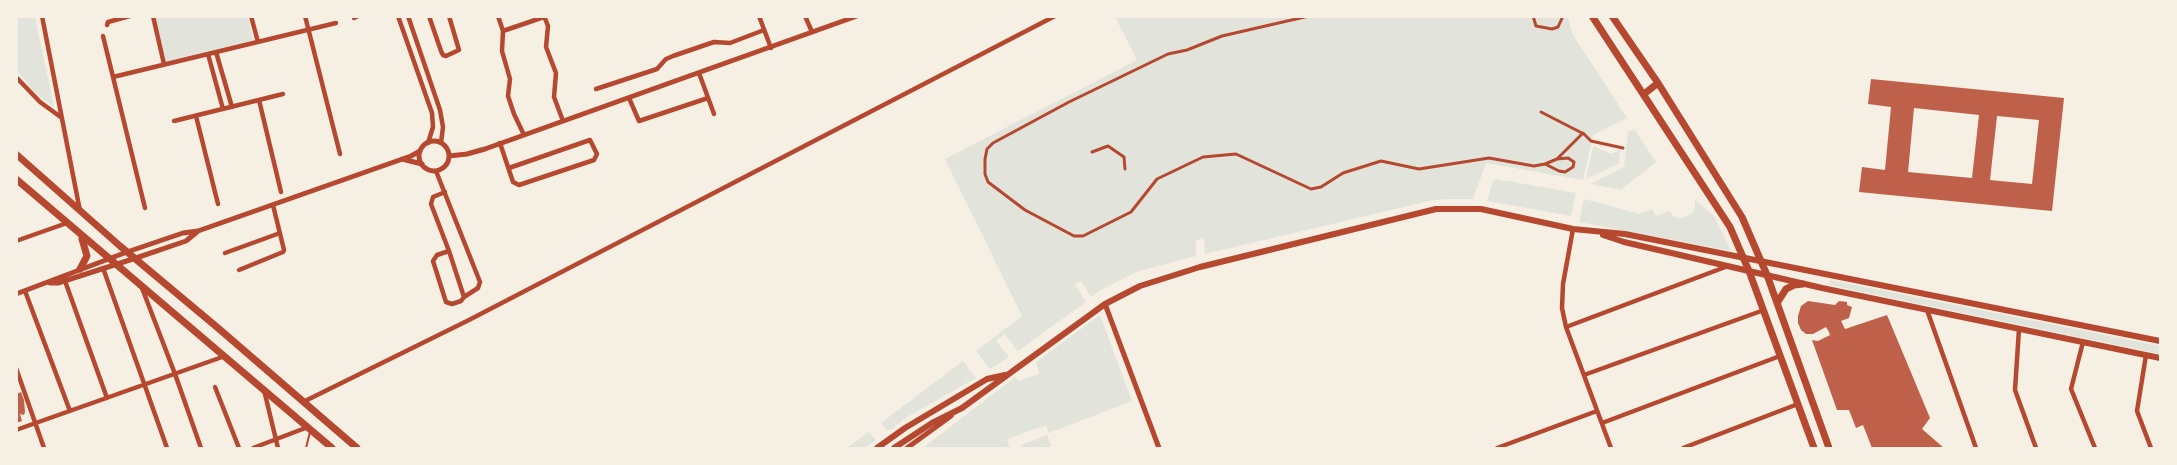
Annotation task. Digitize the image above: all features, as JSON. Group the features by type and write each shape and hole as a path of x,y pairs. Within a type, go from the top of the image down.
{"main road":[{"path":"1592,16 1730,227 1744,257 1815,448"},
{"path":"1612,16 1658,83 1743,217 1767,275 1829,448"},
{"path":"1644,94 1658,83"},
{"path":"16,154 357,448"},
{"path":"16,179 332,448"},
{"path":"894,448 926,427 962,408 1105,303 1140,286 1164,277 1422,211 1456,208 1481,209 1573,229 1625,234 2160,341"},
{"path":"1594,232 1624,242 1803,284 2160,358"},
{"path":"79,234 87,256 80,269"},
{"path":"1777,303 1786,289 1803,284"},
{"path":"876,448 987,379 1006,375"}],"street":[{"path":"42,16 80,211"},
{"path":"107,25 108,22 130,16"},
{"path":"153,16 164,64"},
{"path":"251,16 258,42"},
{"path":"305,16 340,154"},
{"path":"50,282 58,283 103,268 127,252 183,233 198,231 420,151 428,143 434,127 433,120 398,16"},
{"path":"408,16 442,118 441,143"},
{"path":"429,16 441,51 446,56 459,51 449,16"},
{"path":"498,16 503,32 502,51 510,79 508,96 524,135"},
{"path":"759,16 771,48"},
{"path":"805,16 812,32"},
{"path":"303,402 470,320 1055,16"},
{"path":"1309,16 1222,36 1187,50 1168,54 1060,107 993,143 987,149 985,167 988,182 1025,210 1074,236 1083,236 1131,212 1157,179 1203,157 1236,154 1311,189 1321,187 1343,173 1381,162 1419,169 1489,158 1534,166 1557,159 1568,158 1574,162 1573,167 1565,172 1545,164"},
{"path":"1533,16 1536,26 1552,29 1558,27 1563,16"},
{"path":"503,32 544,17 548,28 546,48 556,73 554,97 563,121"},
{"path":"449,156 467,154 524,135 853,17"},
{"path":"113,77 336,23"},
{"path":"596,89 657,69 666,59 673,56 714,42 730,43 764,30"},
{"path":"103,36 145,208"},
{"path":"216,52 232,107"},
{"path":"208,54 223,109"},
{"path":"699,73 714,114"},
{"path":"16,77 40,102 62,118"},
{"path":"174,121 283,94"},
{"path":"629,98 639,121 708,98"},
{"path":"259,100 280,192"},
{"path":"1541,112 1583,133 1591,141 1623,148"},
{"path":"196,116 218,204"},
{"path":"433,120 442,118"},
{"path":"1557,159 1583,133"},
{"path":"500,143 513,182 519,185 594,160 597,154 590,140 509,168"},
{"path":"420,151 422,164 426,169 436,171 445,167 449,156 447,148 434,141 428,143"},
{"path":"1092,152 1108,146 1124,158 1125,169"},
{"path":"402,159 422,164"},
{"path":"436,171 480,282 478,288 453,304 446,302 433,265 434,257 449,251"},
{"path":"445,192 433,197 431,204 464,297"},
{"path":"239,270 283,252 273,205"},
{"path":"16,241 67,223"},
{"path":"1573,229 1561,298 1566,327 1611,448"},
{"path":"16,294 80,269 136,258 186,240 198,231"},
{"path":"225,253 280,233"},
{"path":"1566,327 1728,266"},
{"path":"103,268 167,448"},
{"path":"65,281 107,398"},
{"path":"140,283 201,448"},
{"path":"25,291 70,411"},
{"path":"1105,303 1159,448"},
{"path":"1584,375 1764,310"},
{"path":"1927,310 1976,448"},
{"path":"2019,329 2014,390 2036,448"},
{"path":"2083,342 2071,389 2095,448"},
{"path":"2146,355 2137,411 2151,448"},
{"path":"16,430 225,356"},
{"path":"1602,423 1780,356"},
{"path":"16,368 19,386 44,448"},
{"path":"215,387 239,448"},
{"path":"264,390 278,448"},
{"path":"1683,448 1798,404"},
{"path":"907,448 962,408"},
{"path":"1497,448 1597,411"},
{"path":"253,448 309,428"}],"lane":[{"path":"306,448 309,428"}],"shaded area":[{"path":"16,17 35,17 54,107 36,94 17,71"},
{"path":"155,17 248,17 253,40 167,64"},
{"path":"1115,17 1568,17 1573,35 1627,118 1593,135 1583,180 1486,163 1473,199 1429,201 1205,254 1204,238 1196,241 1196,256 1136,272 1091,297 1081,281 1075,285 1086,302 1018,351 1004,334 996,341 1009,357 990,369 976,351 1022,316 945,159 1137,60"},
{"path":"1634,129 1656,162 1621,190 1590,184 1624,167 1628,132"},
{"path":"1593,146 1611,154 1620,150 1619,163 1586,179"},
{"path":"1496,179 1576,193 1571,216 1487,201 1493,181"},
{"path":"1584,199 1640,214 1652,209 1656,216 1669,211 1674,217 1683,218 1692,213 1695,200 1714,216 1731,251 1579,222"},
{"path":"1830,280 2160,346 2160,354 1829,285"},
{"path":"1100,315 1132,401 1049,433 1046,425 1013,437 1007,440 1010,448 924,447 1015,377 1018,381 1039,374 1036,362"},
{"path":"963,361 976,378 907,417 891,430 886,430 881,423"},
{"path":"869,432 876,440 865,448 846,448"},
{"path":"1047,435 1052,448 1022,448 1021,445"}],"building":[{"path":"1871,79 2064,98 2052,211 1859,192 1862,167 1885,170 1891,107 1868,104","holes":["1914,108 1979,115 1972,178 1908,172","1997,116 2039,120 2032,184 1990,180"]},
{"path":"1808,301 1835,305 1839,301 1847,302 1847,305 1852,307 1849,318 1841,321 1845,329 1887,315 1930,418 1922,429 1944,448 1872,448 1863,425 1856,428 1849,410 1837,410 1812,340 1818,341 1830,335 1826,327 1813,334 1806,334 1801,330 1798,316 1801,306"},
{"path":"21,392 25,412 24,415 20,414 22,421 16,423 16,394"}]}
